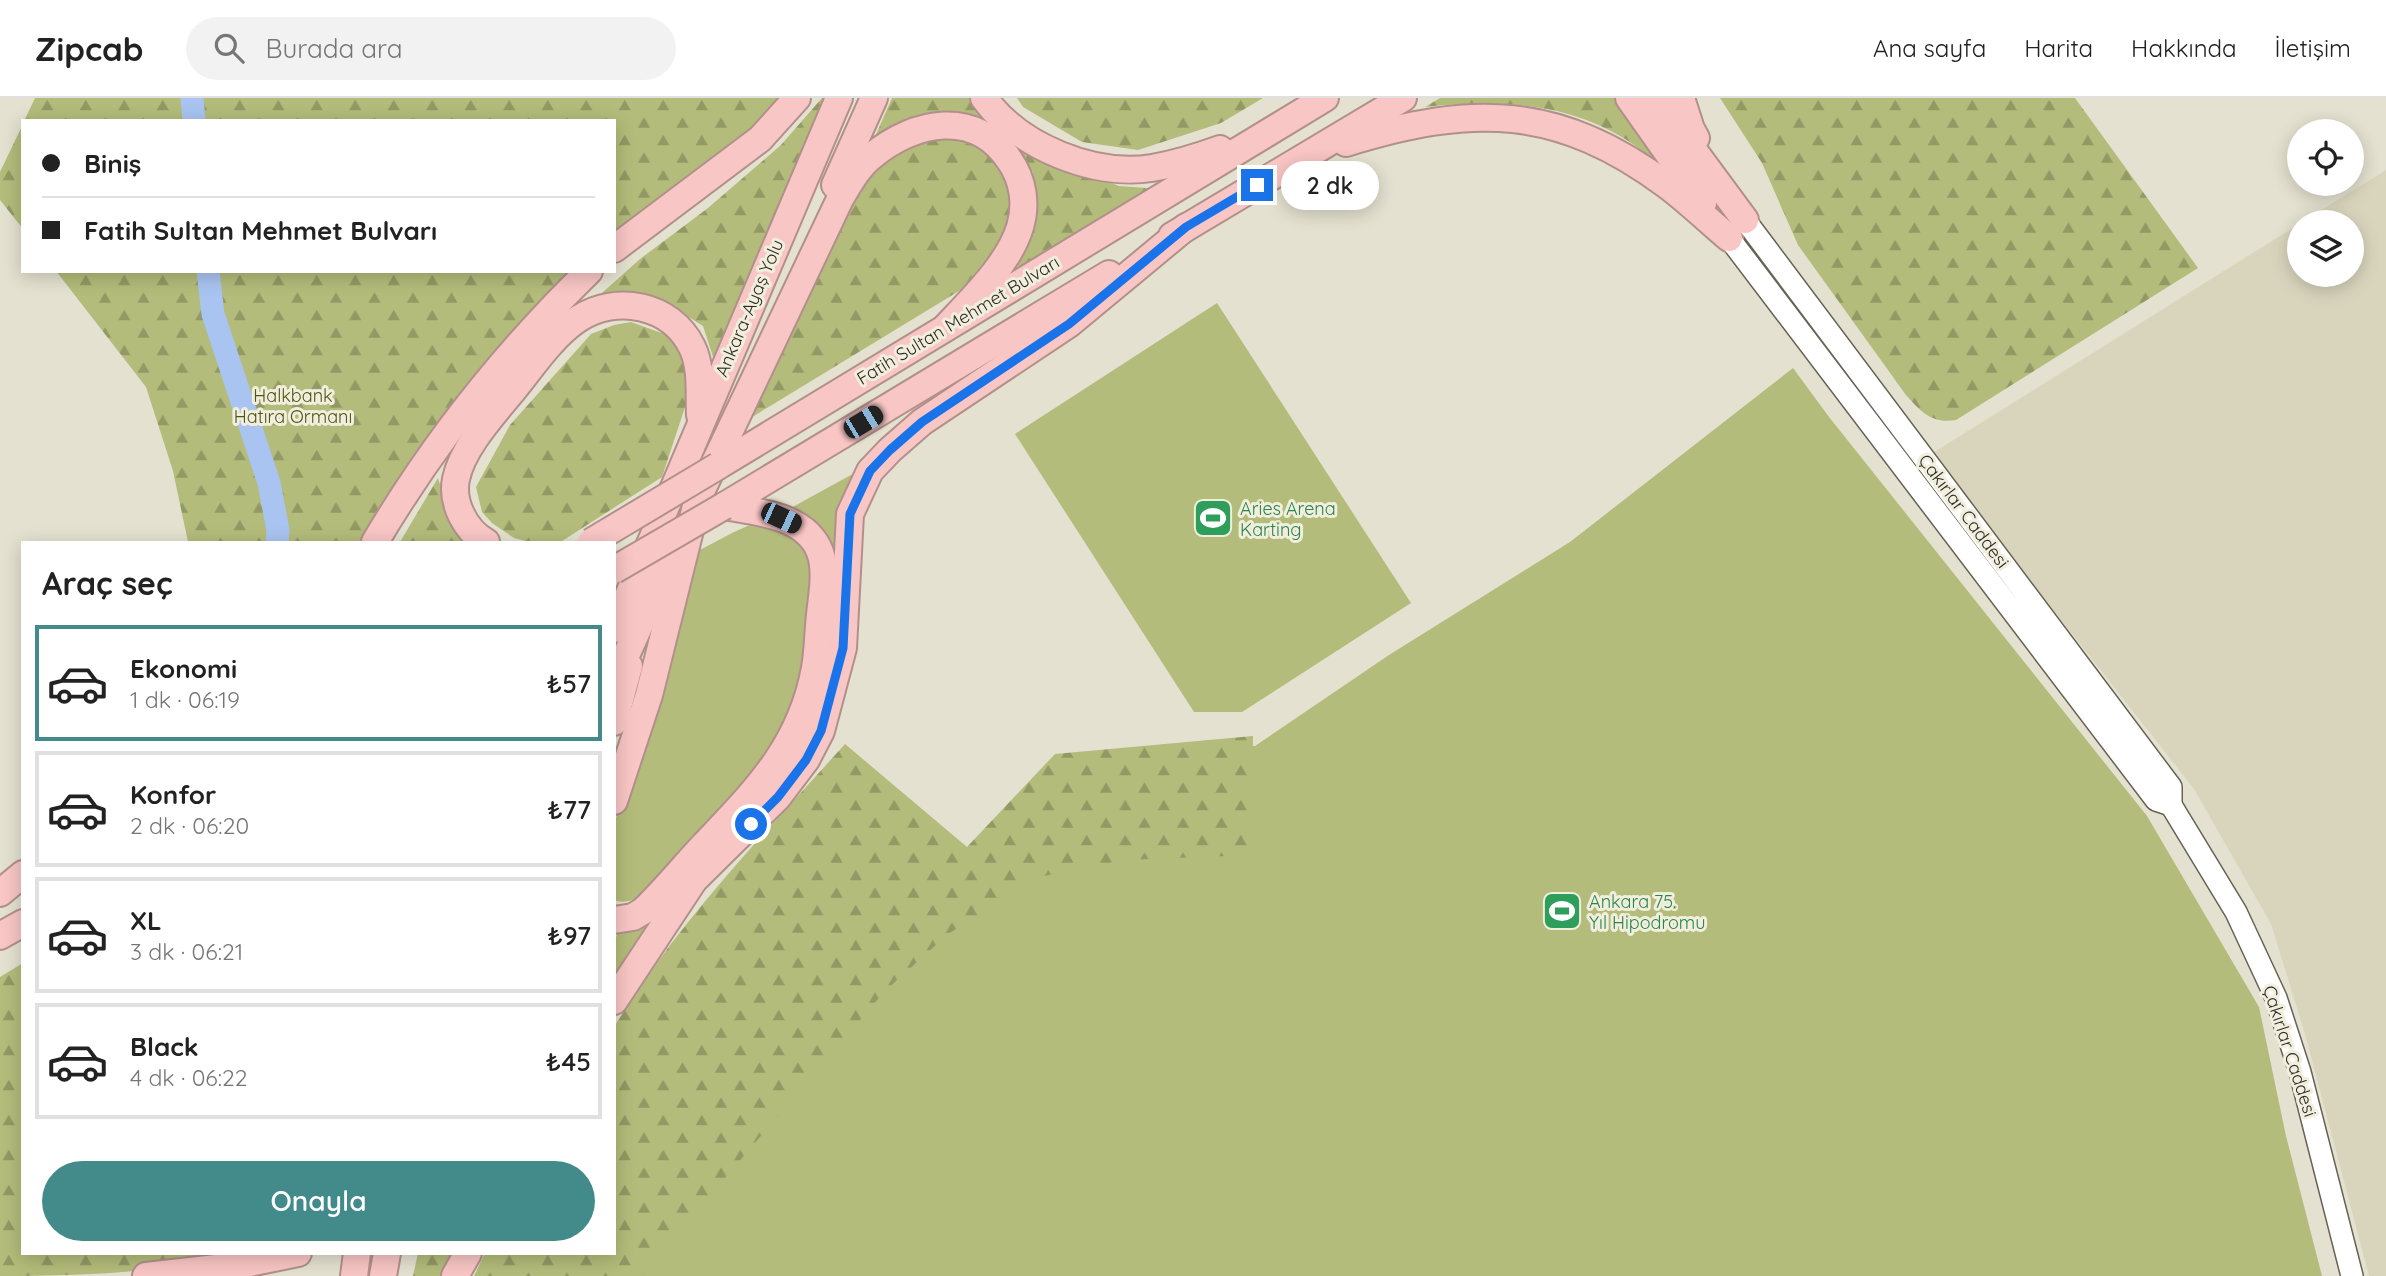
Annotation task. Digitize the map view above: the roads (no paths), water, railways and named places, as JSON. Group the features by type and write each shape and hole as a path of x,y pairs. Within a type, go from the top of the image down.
{"highway":[{"path":"616,247 760,139 797,98"},
{"name":"Ankara-Ayaş Yolu","path":"616,624 839,98"},
{"name":"Ankara-Ayaş Yolu","path":"698,498 874,98"},
{"path":"984,98 1017,130 1046,148 1080,162 1113,168 1150,168 1192,159 1271,131"},
{"name":"Fatih Sultan Mehmet Bulvarı","path":"593,541 1325,98"},
{"path":"616,569 1403,98"},
{"path":"1629,98 1737,229"},
{"path":"1655,98 1737,229"},
{"path":"1681,98 1690,129 1737,229"},
{"path":"1304,156 1387,131 1429,122 1472,117 1516,118 1554,127 1593,141 1737,229"},
{"path":"616,677 840,199 870,157 909,133 943,124 978,131 1006,153 1016,169 1023,189 1024,209 1020,228 1009,250 983,288 945,328"},
{"path":"616,998 694,880 778,797 806,760 821,731 843,648 850,514 870,471 922,422 1069,324 1186,227"},
{"path":"376,541 469,404 587,273"},
{"path":"485,541 466,524 456,502 456,479 469,449 489,418 559,335 575,320 594,309 612,304 648,308 682,331 693,349 698,372 700,423"},
{"path":"616,795 649,695 698,498"},
{"path":"616,920 633,917 643,911 766,779 782,754 810,692 816,667 823,586 820,551 810,537 795,524 781,518 724,506"},
{"path":"616,715 643,615"},
{"path":"0,869 21,857"},
{"path":"0,894 21,876"},
{"path":"0,894 21,882"},
{"path":"0,936 21,924"},
{"path":"146,1276 235,1266 288,1255"},
{"path":"354,1276 356,1255"},
{"path":"383,1276 387,1255"},
{"path":"455,1276 467,1255"}],"main road":[{"name":"Çakırlar Caddesi","path":"1737,229 1815,313 2171,787 2171,805 2235,912 2276,998 2300,1072 2352,1276"},
{"name":"Çakırlar Caddesi","path":"1737,229 1797,328 2156,800 2171,805"},
{"path":"1797,328 1815,313"}],"waterway":[{"path":"192,98 194,119"},
{"path":"208,273 213,314 269,483 278,530 277,541"}],"place":[{"name":"Aries Arena Karting","path":"1213,518"},
{"name":"Ankara 75. Yıl Hipodromu","path":"1562,911"}],"park label":[{"name":"Halkbank Hatıra Ormanı","path":"293,405"}]}
